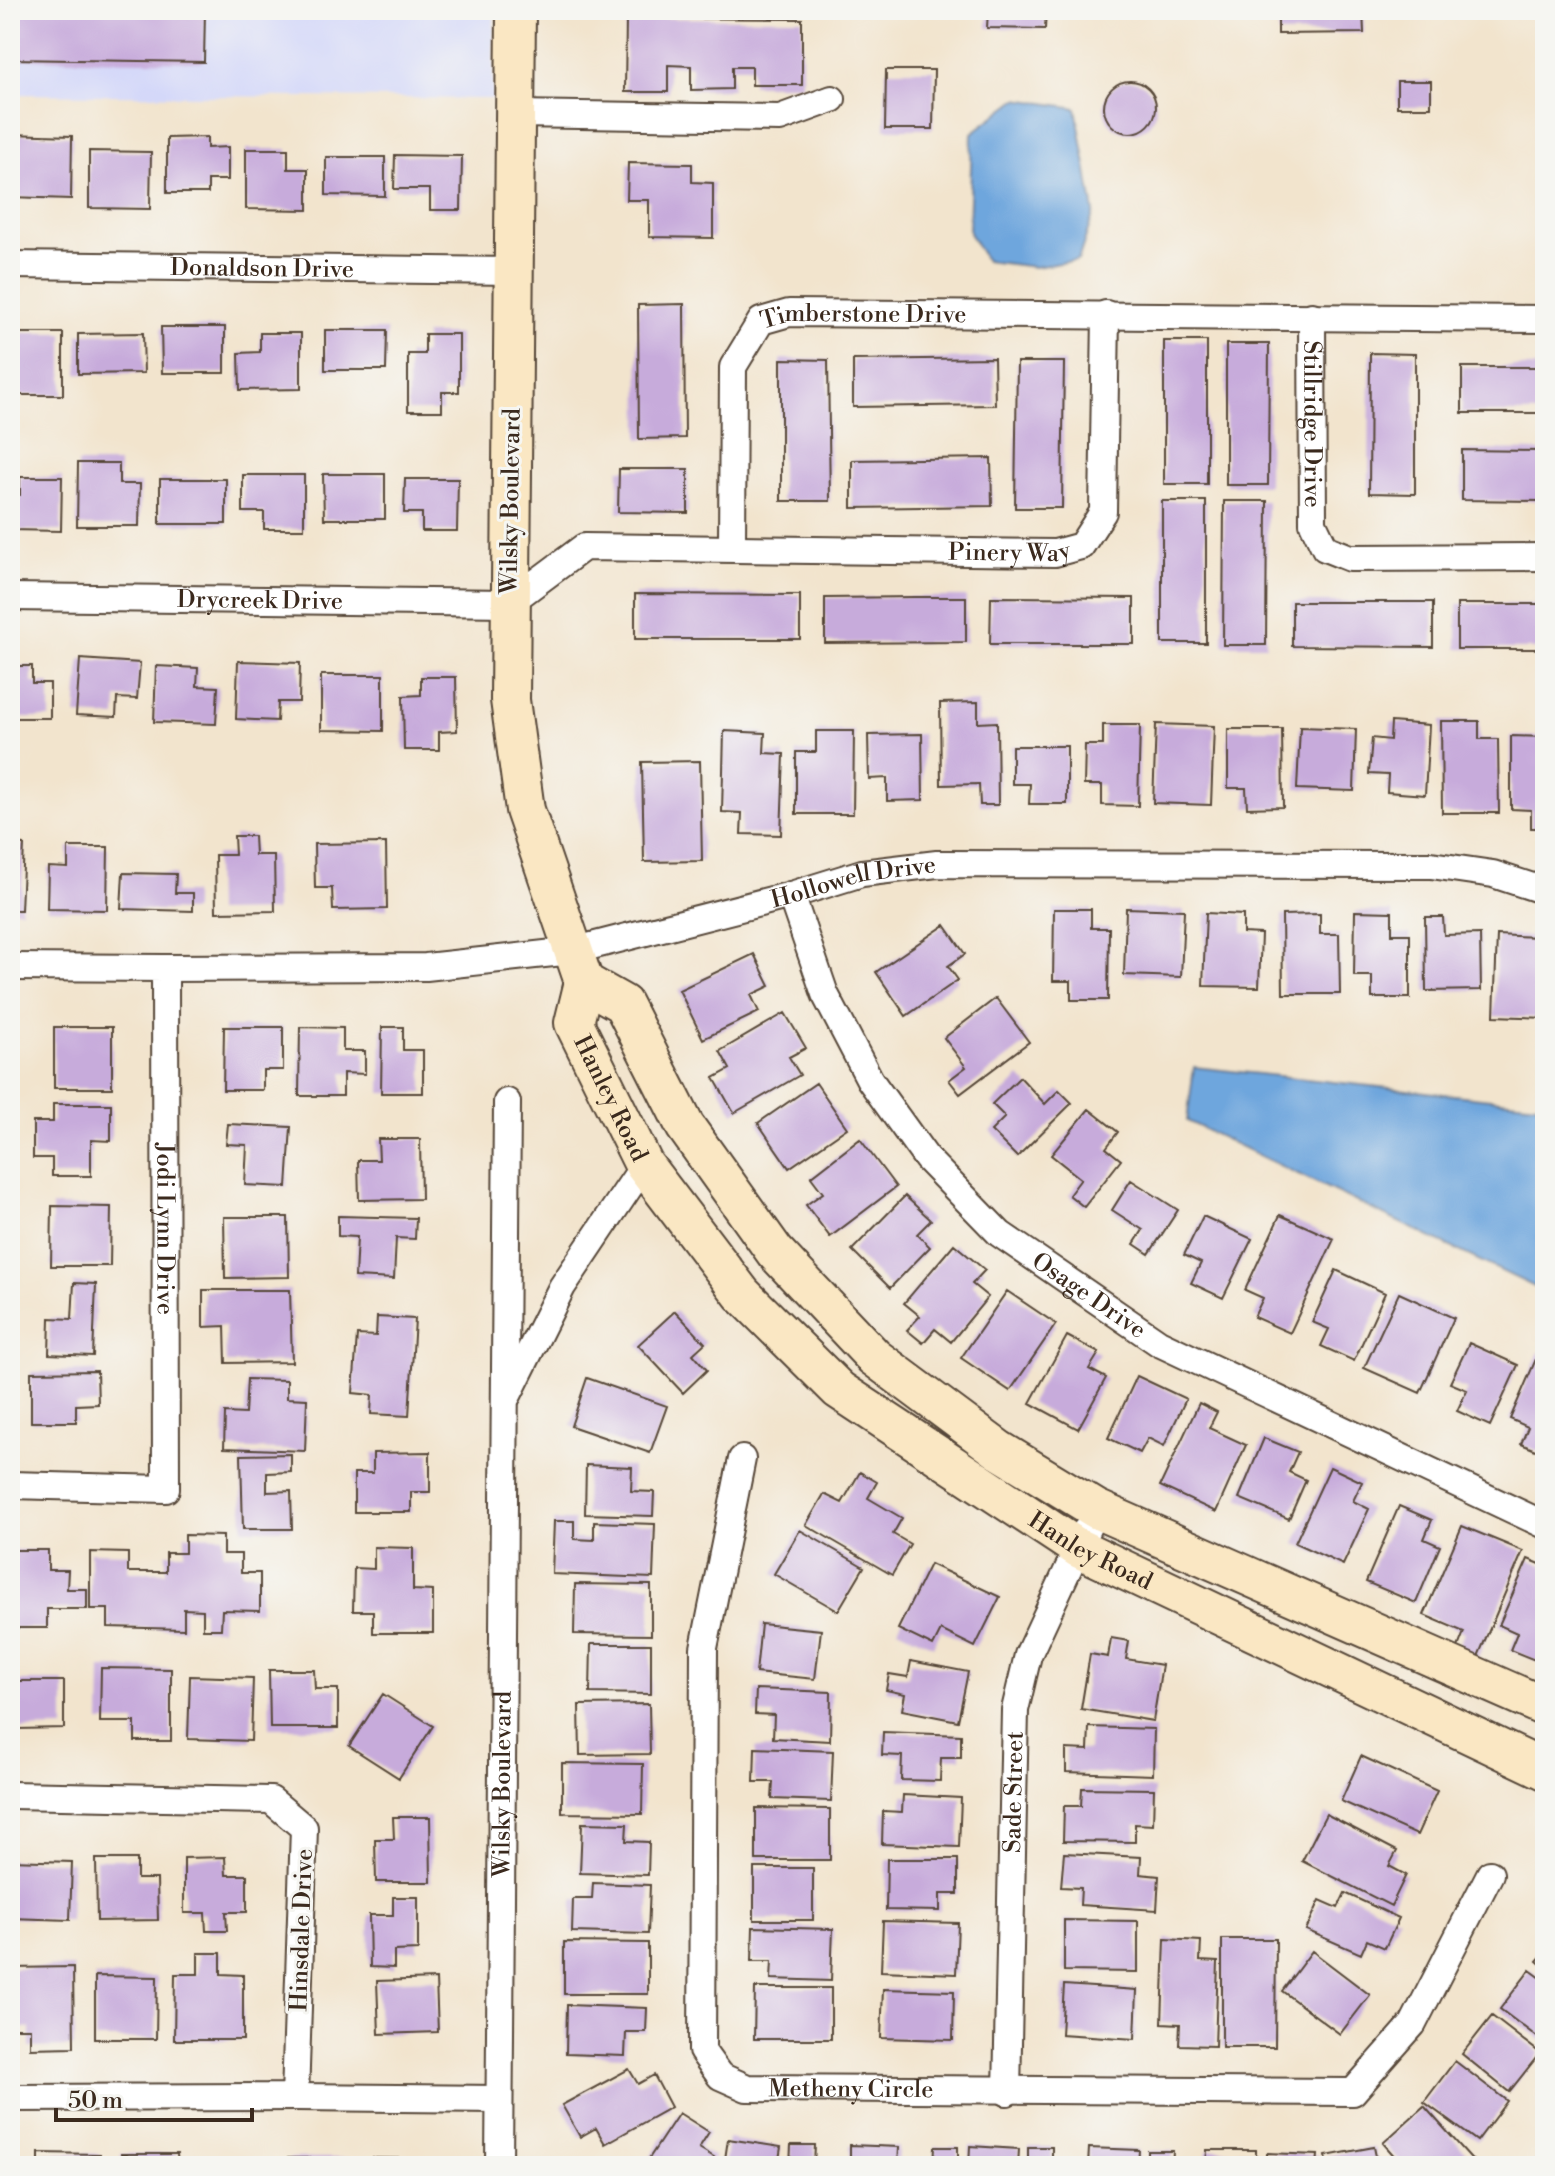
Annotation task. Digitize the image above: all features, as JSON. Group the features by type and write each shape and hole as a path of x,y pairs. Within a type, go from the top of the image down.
{"main road":[{"name":"Wilsky Boulevard","path":"516,10 510,700 519,781 578,966"},
{"name":"Hanley Road","path":"578,966 574,1023 644,1165 742,1294 839,1390 1078,1548 1545,1770"},
{"name":"Hanley Road","path":"578,966 623,1004 685,1126 766,1240 874,1357 999,1450 1096,1509 1545,1707"}],"street":[{"path":"515,114 780,118 832,99"},
{"name":"Donaldson Drive","path":"10,265 514,271"},
{"name":"Timberstone Drive","path":"732,548 733,367 761,321 789,313 1106,314"},
{"path":"1106,314 1545,319"},
{"name":"Pinery Way","path":"509,603 584,547 1055,553 1081,546 1103,512 1106,314"},
{"name":"Stillridge Drive","path":"1312,316 1313,523 1325,548 1350,558 1545,557"},
{"name":"Drycreek Drive","path":"10,597 509,603"},
{"name":"Hollowell Drive","path":"165,968 578,966 862,873 937,864 1431,865 1493,874 1545,891"},
{"name":"Osage Drive","path":"791,895 825,994 870,1080 927,1159 1000,1234 1159,1343 1545,1525"},
{"path":"10,967 165,968"},
{"name":"Jodi Lynn Drive","path":"10,1485 166,1489 165,968"},
{"name":"Wilsky Boulevard","path":"499,2166 507,1102"},
{"name":"Wilsky Boulevard","path":"504,1402 562,1287 644,1165"},
{"name":"Metheny Circle","path":"742,1459 704,1648 702,2051 720,2076 747,2088 1353,2092 1413,2024 1490,1874"},
{"name":"Sade Street","path":"1007,2092 1015,1710 1028,1655 1096,1509"},
{"name":"Hinsdale Drive","path":"10,1795 271,1800 304,1828 295,2097"},
{"path":"10,2098 499,2099"}],"shaded area":[{"path":"10,10 494,10 493,99 10,94"}],"water":[{"path":"1017,99 1076,108 1094,212 1078,260 1035,267 986,261 969,233 972,133"},
{"path":"1194,1067 1545,1105 1545,1292 1187,1121"}],"building":[{"path":"10,10 205,10 204,62 10,59"},
{"path":"988,10 1046,10 1045,29 987,28"},
{"path":"1278,10 1363,10 1364,33 1278,34"},
{"path":"626,18 802,19 802,85 752,85 752,67 732,67 732,89 691,90 691,66 668,65 668,92 625,92"},
{"path":"886,70 934,70 933,129 885,129"},
{"path":"1130,81 1148,89 1156,107 1148,125 1130,133 1112,125 1104,107 1112,89"},
{"path":"1397,81 1431,81 1431,107 1397,107"},
{"path":"10,134 72,136 71,199 10,197"},
{"path":"207,137 207,148 228,147 228,180 208,180 208,193 167,193 167,138"},
{"path":"246,149 288,149 288,169 308,169 308,210 246,209"},
{"path":"89,151 151,152 150,209 89,208"},
{"path":"395,155 462,156 461,210 430,210 430,189 394,189"},
{"path":"326,157 385,157 385,196 326,195"},
{"path":"628,163 692,164 692,182 713,183 713,238 649,237 649,200 627,200"},
{"path":"684,304 685,438 639,439 638,305"},
{"path":"161,327 225,327 225,373 162,373"},
{"path":"325,330 387,330 386,370 325,370"},
{"path":"10,333 63,333 63,395 10,395"},
{"path":"143,333 144,373 78,374 78,334"},
{"path":"260,333 301,333 301,389 240,390 239,353 260,352"},
{"path":"425,334 459,334 459,392 442,392 442,411 408,411 408,354 425,354"},
{"path":"1164,341 1207,341 1207,484 1164,484"},
{"path":"1226,344 1269,344 1268,485 1226,485"},
{"path":"1370,353 1415,354 1415,494 1369,493"},
{"path":"994,358 995,405 853,407 853,360"},
{"path":"781,359 828,360 830,501 781,501"},
{"path":"1017,362 1064,362 1062,508 1015,508"},
{"path":"1462,367 1545,367 1545,413 1462,413"},
{"path":"1462,450 1545,451 1545,501 1462,500"},
{"path":"991,458 992,506 852,508 852,460"},
{"path":"78,463 119,463 119,484 140,484 139,526 77,526"},
{"path":"619,469 688,469 688,513 618,512"},
{"path":"323,474 385,474 385,519 324,519"},
{"path":"243,475 304,475 304,529 264,529 264,512 243,512"},
{"path":"20,477 62,477 61,531 10,530 10,494 20,495"},
{"path":"160,479 226,479 226,524 160,524"},
{"path":"405,479 458,479 457,531 422,531 422,513 404,513"},
{"path":"1162,501 1206,501 1206,643 1162,643"},
{"path":"1224,501 1267,501 1266,645 1223,645"},
{"path":"635,594 800,595 800,639 635,639"},
{"path":"966,597 966,642 825,643 825,598"},
{"path":"991,597 1134,598 1134,644 990,644"},
{"path":"1292,602 1433,602 1433,647 1292,646"},
{"path":"1457,604 1545,604 1545,649 1457,649"},
{"path":"80,659 140,663 137,699 117,698 116,717 76,715"},
{"path":"238,661 300,663 299,702 278,702 277,721 236,719"},
{"path":"10,666 32,666 32,683 50,683 50,718 10,718"},
{"path":"156,666 198,668 197,686 218,687 216,724 154,722"},
{"path":"321,675 383,675 383,731 321,730"},
{"path":"421,677 456,677 457,731 439,732 439,750 404,750 403,696 421,695"},
{"path":"978,702 978,723 997,722 998,805 980,805 979,784 941,785 940,703"},
{"path":"1441,721 1479,721 1479,739 1498,739 1499,813 1442,813"},
{"path":"1391,722 1429,725 1425,795 1387,792 1388,775 1369,774 1372,738 1390,740"},
{"path":"1156,724 1214,726 1211,805 1153,803"},
{"path":"1103,725 1140,725 1138,806 1102,805 1102,785 1084,785 1085,745 1103,745"},
{"path":"1300,727 1356,729 1354,791 1297,789"},
{"path":"1228,729 1282,729 1283,807 1247,808 1246,788 1228,788"},
{"path":"724,731 765,733 764,753 784,754 781,835 741,834 742,813 722,812"},
{"path":"816,731 854,731 853,814 796,814 796,752 816,752"},
{"path":"922,734 923,800 887,801 887,778 869,779 868,735"},
{"path":"1511,736 1545,737 1545,828 1531,828 1531,810 1511,809"},
{"path":"1012,746 1067,746 1067,804 1029,804 1030,784 1012,784"},
{"path":"700,761 702,861 644,862 642,762"},
{"path":"234,836 254,836 255,855 274,855 275,911 216,912 215,855 235,855"},
{"path":"386,843 387,909 333,910 332,888 315,888 314,844"},
{"path":"10,844 24,845 21,910 10,910"},
{"path":"68,847 108,847 107,910 47,909 48,867 68,868"},
{"path":"123,873 176,874 175,893 193,893 193,911 121,909"},
{"path":"1126,908 1184,910 1181,977 1124,975"},
{"path":"1054,909 1091,909 1091,928 1109,928 1108,1000 1071,1000 1071,981 1053,981"},
{"path":"1355,911 1392,912 1392,934 1410,934 1410,998 1372,998 1372,976 1354,976"},
{"path":"1206,913 1243,915 1243,933 1261,934 1259,987 1203,986"},
{"path":"1320,914 1320,934 1339,934 1340,994 1283,994 1282,915"},
{"path":"1425,917 1443,917 1444,935 1480,934 1481,990 1426,991"},
{"path":"945,925 965,954 948,966 958,980 906,1016 876,972"},
{"path":"1497,935 1537,937 1536,957 1545,957 1545,1018 1494,1016"},
{"path":"754,954 770,986 751,995 759,1012 703,1039 679,990"},
{"path":"996,998 1029,1042 960,1094 949,1080 966,1067 944,1038"},
{"path":"785,1013 806,1048 789,1057 800,1075 734,1113 714,1078 730,1069 720,1051"},
{"path":"54,1027 112,1027 112,1088 54,1088"},
{"path":"224,1027 283,1027 283,1070 263,1070 263,1090 223,1090"},
{"path":"300,1027 343,1028 343,1051 365,1051 365,1074 343,1073 343,1096 299,1096"},
{"path":"382,1027 403,1027 403,1050 423,1050 423,1093 381,1093"},
{"path":"1020,1077 1045,1104 1059,1090 1072,1103 1017,1157 991,1131 1005,1117 992,1104"},
{"path":"816,1083 847,1128 789,1168 758,1123"},
{"path":"53,1104 111,1104 111,1141 91,1140 91,1176 52,1176 52,1158 33,1158 33,1122 53,1122"},
{"path":"1089,1109 1118,1132 1106,1148 1121,1160 1084,1207 1069,1195 1081,1179 1051,1155"},
{"path":"228,1124 291,1127 287,1187 245,1185 247,1145 226,1144"},
{"path":"378,1139 420,1139 421,1199 359,1200 358,1160 379,1160"},
{"path":"860,1139 896,1187 830,1237 806,1205 823,1193 811,1177"},
{"path":"1131,1180 1178,1210 1149,1254 1134,1244 1143,1230 1112,1210"},
{"path":"905,1196 931,1220 917,1234 930,1247 890,1288 852,1250"},
{"path":"52,1206 111,1207 110,1266 51,1266"},
{"path":"1280,1215 1334,1239 1290,1333 1254,1317 1263,1298 1245,1290"},
{"path":"338,1216 416,1218 415,1239 396,1238 394,1279 355,1277 357,1237 338,1236"},
{"path":"1203,1216 1252,1239 1223,1298 1191,1283 1201,1263 1184,1255"},
{"path":"224,1217 288,1217 289,1277 225,1278"},
{"path":"954,1244 985,1270 972,1284 988,1297 951,1342 935,1329 923,1343 907,1330 920,1316 904,1303"},
{"path":"1336,1270 1385,1293 1354,1361 1321,1346 1329,1329 1312,1322"},
{"path":"74,1283 96,1284 93,1356 49,1354 50,1318 72,1319"},
{"path":"203,1290 290,1290 292,1362 226,1363 225,1326 203,1327"},
{"path":"1007,1291 1056,1324 1010,1391 961,1358"},
{"path":"1399,1293 1454,1318 1420,1393 1364,1368"},
{"path":"675,1311 705,1343 693,1354 707,1370 683,1393 638,1345"},
{"path":"377,1317 415,1319 409,1416 371,1414 372,1395 353,1393 357,1335 376,1336"},
{"path":"1067,1336 1099,1353 1089,1369 1106,1378 1078,1429 1030,1403"},
{"path":"1469,1343 1518,1365 1490,1426 1457,1411 1467,1390 1450,1383"},
{"path":"1539,1352 1545,1355 1545,1454 1521,1444 1528,1427 1510,1419"},
{"path":"97,1371 98,1404 76,1405 76,1422 31,1422 31,1372"},
{"path":"1137,1376 1186,1399 1164,1446 1148,1438 1140,1453 1108,1438"},
{"path":"587,1378 667,1406 650,1453 571,1426"},
{"path":"247,1379 287,1380 287,1398 307,1399 305,1451 224,1448 225,1413 245,1414"},
{"path":"1199,1403 1217,1412 1209,1428 1246,1445 1216,1512 1160,1486"},
{"path":"1264,1438 1298,1452 1289,1472 1306,1480 1289,1519 1239,1498"},
{"path":"430,1452 430,1492 411,1492 411,1512 354,1512 354,1473 373,1473 373,1453"},
{"path":"291,1454 291,1472 267,1473 267,1492 291,1491 292,1529 243,1529 241,1455"},
{"path":"586,1465 632,1467 631,1491 654,1492 653,1516 585,1514"},
{"path":"1330,1467 1362,1482 1353,1501 1369,1509 1343,1565 1295,1543"},
{"path":"860,1472 877,1482 868,1498 902,1518 893,1534 910,1544 892,1575 806,1525 824,1494 842,1503"},
{"path":"1399,1506 1432,1520 1424,1539 1440,1546 1416,1603 1366,1582"},
{"path":"554,1521 574,1521 574,1539 594,1540 594,1522 655,1524 653,1578 552,1574"},
{"path":"1462,1526 1523,1551 1477,1659 1457,1650 1464,1632 1424,1615"},
{"path":"800,1530 864,1567 838,1611 774,1574"},
{"path":"185,1535 223,1536 223,1554 241,1554 241,1573 260,1573 260,1611 222,1610 221,1629 203,1629 203,1610 184,1609 184,1629 108,1627 108,1609 90,1609 90,1552 128,1553 128,1572 166,1572 166,1553 185,1553"},
{"path":"374,1547 413,1548 413,1590 433,1591 433,1633 373,1633 373,1611 353,1611 354,1568 374,1569"},
{"path":"10,1550 48,1550 48,1570 68,1570 67,1589 87,1589 87,1609 47,1609 47,1628 10,1628"},
{"path":"1528,1559 1545,1566 1545,1664 1510,1650 1517,1633 1499,1625"},
{"path":"930,1564 1000,1597 975,1647 941,1630 933,1646 898,1629"},
{"path":"575,1584 651,1585 651,1635 574,1634"},
{"path":"761,1624 821,1630 815,1679 756,1673"},
{"path":"1111,1638 1129,1641 1126,1659 1162,1665 1153,1721 1081,1709 1090,1654 1108,1657"},
{"path":"591,1644 651,1644 651,1694 590,1693"},
{"path":"911,1661 968,1672 958,1721 902,1710 905,1694 886,1690 889,1674 908,1677"},
{"path":"101,1668 171,1669 171,1741 135,1741 135,1722 100,1722"},
{"path":"269,1670 314,1670 315,1689 338,1689 338,1728 270,1728"},
{"path":"190,1676 253,1678 251,1741 188,1739"},
{"path":"17,1681 64,1681 64,1728 17,1729"},
{"path":"756,1689 831,1692 830,1741 773,1738 774,1715 755,1714"},
{"path":"383,1694 433,1726 399,1778 349,1746"},
{"path":"649,1704 650,1754 580,1755 579,1705"},
{"path":"1089,1727 1154,1729 1153,1775 1066,1772 1066,1749 1088,1750"},
{"path":"883,1732 961,1735 961,1758 941,1758 940,1781 901,1780 902,1756 882,1755"},
{"path":"755,1748 833,1751 831,1801 772,1799 773,1782 754,1782"},
{"path":"1361,1756 1437,1791 1417,1835 1341,1801"},
{"path":"562,1763 643,1764 642,1814 562,1813"},
{"path":"1082,1788 1154,1789 1153,1825 1135,1824 1135,1842 1063,1841 1064,1806 1081,1806"},
{"path":"903,1795 961,1798 959,1847 882,1844 883,1811 902,1812"},
{"path":"756,1808 830,1809 830,1860 756,1860"},
{"path":"1326,1814 1397,1851 1389,1866 1406,1875 1391,1906 1302,1861"},
{"path":"393,1817 430,1817 431,1882 376,1882 375,1839 394,1839"},
{"path":"582,1823 627,1824 626,1841 649,1842 648,1875 580,1873"},
{"path":"1064,1853 1141,1857 1140,1874 1159,1876 1157,1910 1080,1905 1081,1888 1061,1887"},
{"path":"225,1857 226,1875 247,1875 247,1912 226,1912 227,1931 206,1931 205,1913 184,1913 184,1858"},
{"path":"96,1859 137,1859 137,1879 157,1879 158,1920 97,1921"},
{"path":"887,1859 958,1859 958,1894 940,1894 940,1911 886,1910"},
{"path":"10,1860 72,1862 70,1920 10,1918"},
{"path":"754,1868 813,1868 813,1920 754,1920"},
{"path":"593,1883 650,1885 648,1934 572,1932 573,1899 592,1899"},
{"path":"1345,1893 1399,1918 1385,1948 1367,1940 1361,1954 1306,1930 1320,1900 1338,1908"},
{"path":"393,1897 418,1897 418,1950 394,1951 394,1968 370,1967 369,1915 393,1915"},
{"path":"1064,1920 1138,1921 1138,1972 1064,1971"},
{"path":"883,1921 958,1923 956,1974 881,1971"},
{"path":"753,1927 833,1929 831,1981 771,1979 772,1961 752,1961"},
{"path":"1165,1939 1201,1941 1200,1961 1218,1962 1215,2046 1179,2045 1180,2024 1162,2023"},
{"path":"1222,1939 1276,1939 1275,2047 1222,2047"},
{"path":"564,1942 648,1943 648,1994 564,1994"},
{"path":"1312,1951 1370,1995 1340,2034 1282,1991"},
{"path":"1545,1952 1545,1968 1537,1961"},
{"path":"198,1953 221,1953 221,1974 243,1975 243,2040 174,2040 175,1974 198,1974"},
{"path":"73,1967 74,2047 30,2048 30,2028 10,2028 10,1968"},
{"path":"1530,1970 1545,1981 1545,2043 1500,2009"},
{"path":"95,1976 157,1977 156,2039 95,2039"},
{"path":"436,1979 438,2032 379,2034 377,1981"},
{"path":"1064,1985 1137,1990 1135,2039 1061,2034"},
{"path":"755,1988 831,1988 831,2039 754,2039"},
{"path":"883,1989 954,1991 953,2040 881,2038"},
{"path":"567,2005 647,2008 646,2032 626,2032 625,2056 566,2054"},
{"path":"1492,2016 1540,2053 1509,2092 1462,2054"},
{"path":"1455,2061 1507,2101 1477,2141 1424,2102"},
{"path":"629,2069 638,2084 654,2075 671,2107 605,2144 596,2128 580,2137 562,2105"},
{"path":"1424,2106 1478,2166 1403,2166 1383,2143"},
{"path":"679,2113 709,2132 699,2148 714,2157 709,2166 644,2166"},
{"path":"728,2139 781,2147 778,2166 724,2166"},
{"path":"791,2145 815,2145 814,2166 790,2166"},
{"path":"850,2145 899,2147 898,2166 850,2166"},
{"path":"970,2146 1019,2149 1018,2166 969,2166"},
{"path":"935,2147 958,2147 958,2166 934,2166"},
{"path":"1028,2147 1052,2147 1052,2166 1028,2166"},
{"path":"1374,2147 1378,2166 1328,2166 1326,2156"},
{"path":"1089,2148 1139,2150 1138,2166 1088,2166"},
{"path":"1545,2149 1545,2166 1530,2166"},
{"path":"1207,2150 1256,2150 1256,2166 1206,2166"},
{"path":"10,2151 20,2151 20,2166 10,2166"},
{"path":"1148,2151 1173,2151 1172,2166 1148,2166"},
{"path":"39,2153 100,2154 100,2166 39,2166"},
{"path":"1267,2153 1318,2155 1317,2166 1267,2166"},
{"path":"121,2154 177,2154 178,2166 121,2166"},
{"path":"288,2158 356,2158 356,2166 288,2166"},
{"path":"371,2158 430,2159 430,2166 371,2166"}]}
